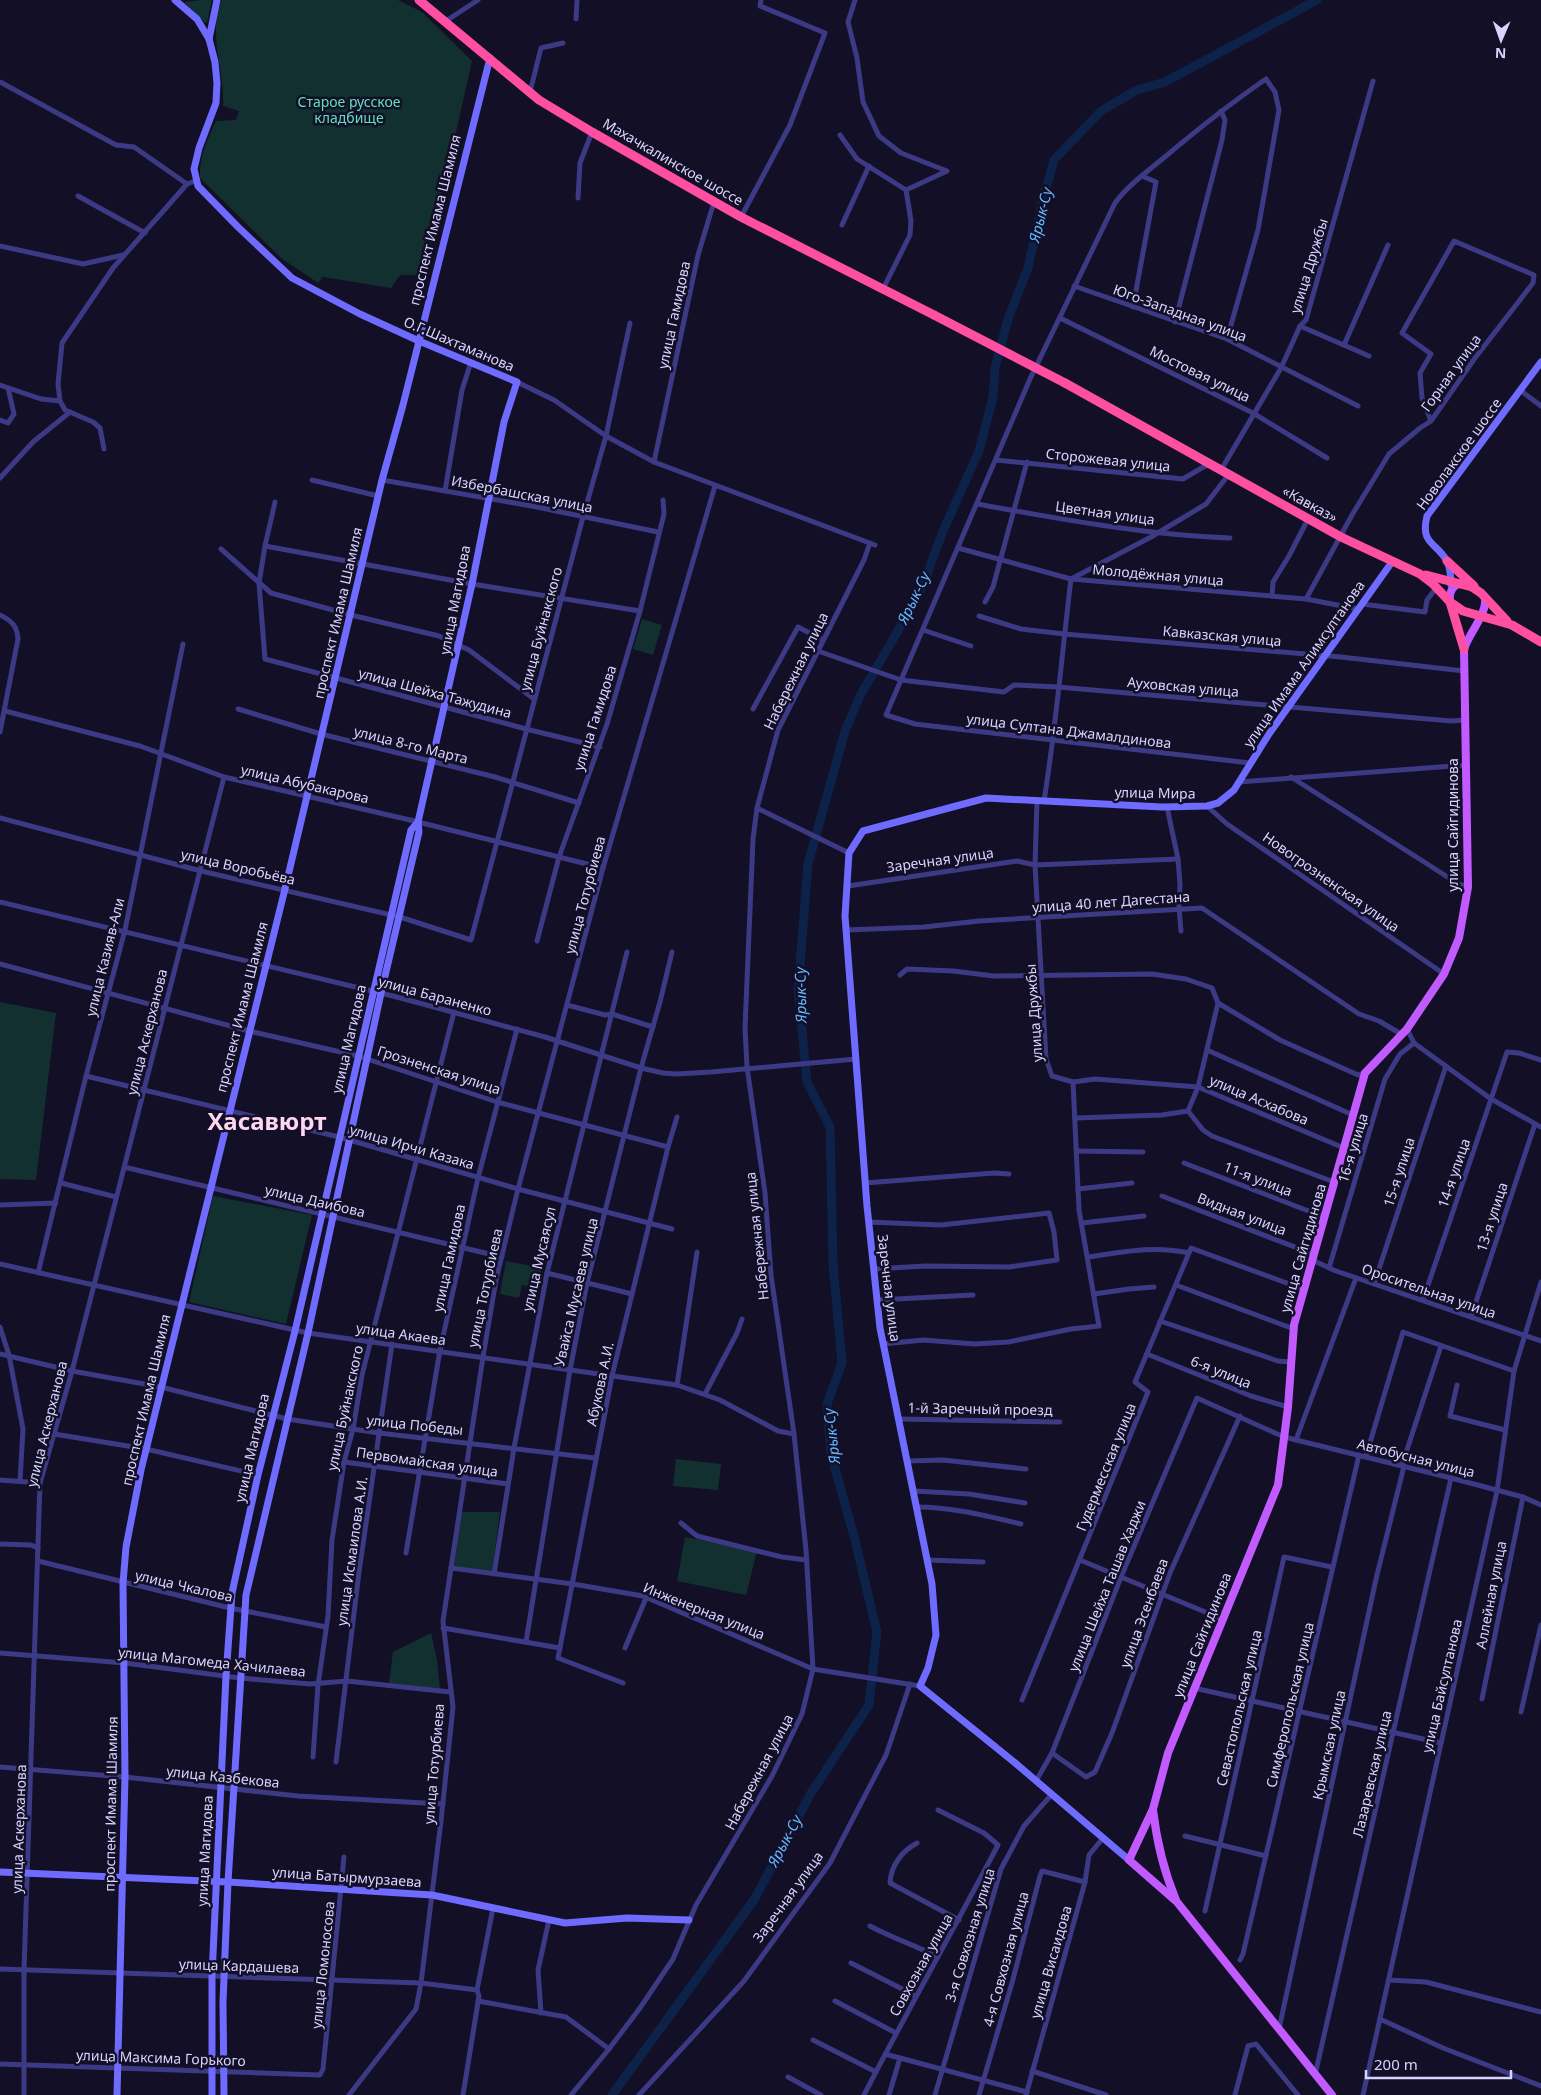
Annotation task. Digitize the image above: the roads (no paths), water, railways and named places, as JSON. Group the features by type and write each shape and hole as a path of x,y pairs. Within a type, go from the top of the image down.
{"highway":[{"name":"Махачкалинское шоссе","path":"420,0 539,100 592,132 742,217 1065,384"},
{"name":"«Кавказ»","path":"1065,384 1341,537 1420,574 1433,584 1450,602 1463,611 1512,625 1541,642"},
{"path":"1447,561 1512,625"},
{"path":"1420,574 1451,586 1461,584 1472,587 1483,596"},
{"path":"1450,602 1464,649"}],"main road":[{"path":"175,0 197,19 209,39"},
{"path":"195,181 194,169 199,148 216,103 217,83 209,39 216,0"},
{"name":"проспект Имама Шамиля","path":"117,2095 125,1777 123,1583 126,1547 146,1449 351,615 378,496 490,58"},
{"name":"О.Г.Шахтаманова","path":"195,181 238,227 292,278 360,314 517,382"},
{"name":"Новолакское шоссе","path":"1447,561 1429,542 1425,526 1427,516 1541,362"},
{"name":"улица Магидова","path":"224,2095 224,1976 244,1611 308,1333 381,993 419,832 418,822 459,646 504,422 517,382"},
{"path":"1447,561 1451,586 1450,602"},
{"name":"улица Имама Алимсултанова","path":"1239,782 1288,708 1392,562"},
{"path":"1464,649 1467,638 1485,608 1483,596"},
{"name":"улица Сайгидинова","path":"1129,1860 1153,1809 1168,1753 1278,1485 1288,1407 1294,1329 1303,1289 1365,1073 1401,1034 1408,1029 1444,974 1459,938 1468,887 1464,649"},
{"name":"улица Мира","path":"849,853 863,831 986,798 1167,808 1207,806 1227,798 1239,782"},
{"name":"улица Магидова","path":"212,2095 212,1976 230,1608 258,1475 295,1331 390,915 411,830 418,822"},
{"name":"Заречная улица","path":"849,853 845,916 868,1222 883,1344 932,1584 936,1636 928,1668 920,1686"},
{"path":"920,1686 1036,1780 1177,1902 1332,2095"},
{"path":"1153,1809 1158,1849 1164,1872 1177,1902"},
{"name":"улица Батырмурзаева","path":"0,1872 216,1881 432,1895 550,1920 576,1923 627,1918 689,1920"}],"street":[{"path":"446,21 478,0"},
{"path":"576,19 577,0"},
{"path":"742,217 790,126 825,33 760,6 761,0"},
{"path":"855,0 848,22 857,58 863,102 878,136 901,153 947,171 906,190"},
{"path":"530,92 542,48 563,43"},
{"path":"900,680 1030,379 1115,203 1142,176 1221,110 1266,79 1275,92 1279,110 1258,230 1227,339"},
{"name":"улица Дружбы","path":"1074,1082 1052,1076 1046,1059 1035,865 1041,801 1054,740 1058,687 1071,579 1159,532 1206,504 1225,472 1254,413 1282,368 1300,326 1306,320 1373,81"},
{"path":"0,82 116,145 134,146 187,184"},
{"path":"1175,322 1222,140 1225,120 1221,110"},
{"path":"578,198 580,163 592,132"},
{"path":"840,135 857,159 906,190 912,221 910,235 883,289"},
{"path":"842,225 868,166"},
{"path":"1133,307 1156,182 1142,176"},
{"path":"104,449 100,428 93,422 65,410 60,401 58,384 62,343 124,255 187,184 195,181"},
{"path":"78,196 145,233"},
{"name":"улица Гамидова","path":"654,462 698,255 714,202"},
{"name":"Горная улица","path":"1306,599 1352,515 1389,454 1431,421 1475,358 1533,283 1534,275 1454,241 1402,333 1431,354 1420,373 1422,398 1431,421"},
{"path":"1344,345 1388,245"},
{"path":"0,246 83,264 124,255"},
{"name":"Юго-Западная улица","path":"1074,286 1227,339 1358,406"},
{"name":"Мостовая улица","path":"1060,318 1254,413 1327,458"},
{"name":"улица Буйнакского","path":"471,940 561,598 606,436 630,322"},
{"path":"1300,326 1369,356"},
{"path":"445,491 462,390 471,362"},
{"name":"О.Г.Шахтаманова","path":"517,382 554,400 606,436 654,462 873,544"},
{"path":"0,385 41,399 60,401"},
{"path":"0,420 8,423 14,414 8,388"},
{"path":"1520,390 1541,406"},
{"path":"0,478 33,442 70,412"},
{"name":"Сторожевая улица","path":"996,460 1183,478 1205,466 1212,465"},
{"path":"985,602 993,587 1027,462"},
{"path":"312,480 378,496"},
{"name":"Избербашская улица","path":"382,480 658,532"},
{"name":"улица Тотурбиева","path":"350,2095 416,2009 432,1895 453,1707 443,1628 483,1357 502,1257 518,1189 603,868 715,486"},
{"name":"улица Гамидова","path":"536,941 559,857 600,747 640,611 654,560 658,532 664,514 663,500"},
{"path":"259,583 265,546 276,502"},
{"name":"Цветная улица","path":"977,504 1077,522 1193,536 1230,538"},
{"path":"1272,596 1273,582 1290,556 1308,519"},
{"name":"Набережная улица","path":"571,2095 609,2049 674,1959 689,1920 772,1776 802,1714 813,1669 806,1560 794,1434 771,1276 765,1193 747,1068 745,1018 753,839 757,808 778,730 873,544"},
{"path":"265,546 472,584 640,611"},
{"name":"Молодёжная улица","path":"958,548 1071,579 1306,599 1425,612 1427,600 1434,591"},
{"path":"222,549 271,592 351,615 439,636 469,650 534,700"},
{"name":"улица Шейха Тажудина","path":"259,583 265,659 445,708 600,747"},
{"path":"0,615 11,620 17,629 18,639 0,732"},
{"name":"Кавказская улица","path":"979,616 1021,628 1064,634 1325,656 1464,671"},
{"path":"753,709 798,628 823,640"},
{"path":"923,630 971,646"},
{"name":"улица Казияв-Али","path":"38,1273 86,1076 125,930 183,644"},
{"name":"Ауховская улица","path":"818,651 900,680 1004,692 1014,685 1058,687 1288,708 1451,721 1465,720"},
{"name":"улица Султана Джамалдинова","path":"900,680 886,715 915,724 1250,763"},
{"name":"улица 8-го Марта","path":"238,709 321,734 495,777 579,803"},
{"name":"улица Абубакарова","path":"4,711 138,746 224,777 418,822 603,868"},
{"path":"1239,782 1466,765"},
{"name":"улица Аскерханова","path":"24,2095 26,2064 24,1970 40,1483 72,1371 224,777"},
{"path":"1290,777 1458,883 1468,887"},
{"name":"Новогрозненская улица","path":"1207,806 1227,824 1444,974"},
{"path":"757,808 849,853"},
{"path":"1167,808 1178,859 1181,931"},
{"name":"улица Воробьёва","path":"0,818 201,871 400,917 471,940"},
{"name":"Заречная улица","path":"848,886 1017,861 1035,865 1178,859"},
{"name":"улица Бараненко","path":"0,902 125,930 381,993 517,1029 641,1068 676,1074 856,1059"},
{"name":"улица 40 лет Дагестана","path":"846,930 924,927 979,921 1202,908 1359,1014 1379,1021 1401,1034"},
{"name":"улица Мусаясул","path":"494,1574 514,1448 546,1273 627,952"},
{"name":"Увайса Мусаева улица","path":"526,1642 570,1370 587,1283 672,952"},
{"name":"Грозненская улица","path":"0,964 249,1030 358,1056 498,1102 668,1147"},
{"path":"900,976 907,970 953,971 994,976 1152,974 1186,978 1212,988 1218,1003 1198,1087 1188,1111"},
{"path":"1218,1003 1280,1040 1358,1075 1365,1073"},
{"path":"567,1005 584,1010 612,1014 653,1027"},
{"name":"улица Буйнакского","path":"313,1757 318,1685 326,1627 332,1540 344,1462 353,1429 371,1341 454,1012"},
{"name":"улица Гамидова","path":"406,1553 440,1350 478,1178 517,1029"},
{"path":"1408,1029 1414,1043 1492,1099 1541,1127"},
{"name":"16-я улица","path":"1329,1268 1385,1079 1400,1054 1414,1043"},
{"path":"1207,1050 1353,1114"},
{"name":"14-я улица","path":"1423,1300 1507,1052 1519,1053 1541,1060"},
{"name":"15-я улица","path":"1374,1284 1446,1066"},
{"name":"улица Ирчи Казака","path":"86,1076 339,1137 478,1178 672,1229"},
{"name":"улица Асхабова","path":"1074,1082 1095,1078 1198,1087 1344,1148"},
{"path":"883,1344 923,1340 975,1344 1008,1342 1099,1326 1078,1189 1074,1082"},
{"path":"1076,1118 1162,1115 1188,1111"},
{"path":"1188,1111 1203,1130 1212,1136 1334,1182"},
{"name":"Абукова А.И.","path":"623,1683 558,1658 612,1376 677,1117"},
{"name":"13-я улица","path":"1471,1317 1535,1124"},
{"path":"1077,1151 1142,1152"},
{"name":"11-я улица","path":"1184,1163 1324,1217"},
{"name":"улица Даибова","path":"124,1167 502,1257"},
{"path":"865,1184 984,1174 1009,1174"},
{"path":"61,1183 116,1197"},
{"path":"1078,1189 1132,1183"},
{"name":"Видная улица","path":"1162,1196 1313,1257"},
{"path":"0,1205 56,1203"},
{"path":"868,1222 941,1225 1049,1213 1054,1232 1057,1260 1009,1267 925,1266 874,1269"},
{"path":"1082,1223 1144,1216"},
{"path":"1088,1257 1149,1248 1190,1250 1303,1289"},
{"name":"Гудермесская улица","path":"1022,1700 1148,1392 1135,1382 1190,1250"},
{"path":"677,1385 697,1252"},
{"name":"Оросительная улица","path":"1313,1257 1329,1268 1356,1278 1541,1341"},
{"name":"улица Акаева","path":"0,1264 295,1331 677,1385 705,1394 735,1407 778,1432 794,1434"},
{"path":"546,1273 632,1294"},
{"path":"1296,1440 1356,1278"},
{"name":"улица Байсултанова","path":"1363,2095 1497,1492 1514,1371 1541,1282"},
{"path":"1176,1285 1294,1329"},
{"path":"1094,1294 1129,1288 1154,1288"},
{"path":"877,1300 973,1295"},
{"path":"705,1394 737,1334 742,1318"},
{"path":"1160,1322 1278,1361 1290,1362"},
{"path":"0,1327 9,1355 23,1429 20,1482"},
{"path":"1366,1456 1403,1332 1514,1371"},
{"name":"улица Исмаилова А.И.","path":"336,1762 359,1572 392,1344"},
{"name":"Крымская улица","path":"1278,2030 1376,1579 1403,1466 1441,1346"},
{"name":"улица Победы","path":"0,1354 72,1371 161,1387 287,1419 379,1433 470,1442 595,1458"},
{"name":"6-я улица","path":"1147,1354 1251,1396 1288,1407"},
{"path":"1457,1386 1450,1416 1505,1430"},
{"name":"Автобусная улица","path":"1197,1398 1284,1437 1366,1456 1497,1492 1523,1497 1541,1505"},
{"name":"улица Шейха Ташав Хаджи","path":"1036,1780 1052,1754 1121,1577 1197,1398"},
{"name":"улица Эсенбаева","path":"1052,1754 1086,1777 1095,1772 1112,1733 1161,1595 1240,1416"},
{"name":"1-й Заречный проезд","path":"899,1419 1060,1422"},
{"path":"54,1434 146,1449 258,1475"},
{"name":"Симферопольская улица","path":"1240,1960 1243,1954 1359,1455"},
{"path":"907,1461 943,1460 1026,1469"},
{"name":"Первомайская улица","path":"344,1462 508,1484"},
{"name":"Лазаревская улица","path":"1315,2075 1451,1478"},
{"path":"0,1480 40,1483"},
{"path":"914,1491 969,1494 1025,1503"},
{"name":"Аллейная улица","path":"1482,1698 1523,1497"},
{"path":"917,1507 932,1507 978,1514 1021,1524"},
{"path":"681,1523 697,1536 782,1557 806,1560"},
{"path":"0,1544 31,1544 38,1548"},
{"name":"Севастопольская улица","path":"1205,1911 1284,1557 1332,1567"},
{"path":"928,1560 983,1562"},
{"path":"1080,1560 1222,1619"},
{"name":"улица Чкалова","path":"38,1561 230,1608 326,1627"},
{"name":"Инженерная улица","path":"451,1568 573,1584 646,1598 813,1669 920,1686"},
{"path":"625,1648 646,1598"},
{"path":"1521,1712 1541,1625"},
{"path":"443,1628 560,1648"},
{"name":"улица Магомеда Хачилаева","path":"0,1653 125,1663 240,1678 318,1685 347,1681 450,1692"},
{"name":"Заречная улица","path":"639,2095 744,1981 830,1863 886,1755 910,1684"},
{"path":"1194,1688 1441,1743"},
{"name":"улица Казбекова","path":"0,1767 125,1777 298,1796 443,1804"},
{"name":"3-я Совхозная улица","path":"935,2095 1001,1869 1024,1826 1052,1794"},
{"name":"Совхозная улица","path":"864,2095 998,1845 984,1834 938,1810"},
{"path":"1185,1836 1266,1856"},
{"name":"улица Висаидова","path":"1026,2093 1085,1882 1089,1855 1103,1838"},
{"path":"917,1843 904,1851 891,1874 890,1883 959,1920"},
{"name":"улица Ломоносова","path":"320,2075 323,2070 333,1980 344,1857"},
{"name":"4-я Совхозная улица","path":"979,2095 1042,1871 1085,1882"},
{"path":"463,2095 478,2001 477,1990 493,1908"},
{"path":"541,2013 538,1970 550,1920"},
{"path":"870,1926 885,1935 913,1944 938,1957"},
{"path":"851,1963 916,1996"},
{"name":"улица Кардашева","path":"0,1969 421,1983 477,1990"},
{"path":"1389,1980 1426,1982 1541,2012"},
{"path":"478,2001 566,2017 609,2049"},
{"path":"835,2001 896,2033"},
{"path":"1380,2019 1443,2048 1541,2086"},
{"path":"813,2040 876,2072"},
{"path":"1235,2095 1248,2046 1252,2044 1256,2044 1298,2095"},
{"path":"885,2054 1026,2093"},
{"path":"889,2095 900,2058"},
{"name":"улица Максима Горького","path":"0,2064 320,2075"},
{"path":"1032,2070 1106,2095"},
{"path":"788,2077 822,2095"}],"waterway":[{"name":"Ярык-Су","path":"612,2095 754,1900 811,1793 869,1705 877,1632 855,1540 831,1454 827,1404 842,1363 833,1264 830,1127 807,1082 798,989 808,864 845,731 860,696 920,593 943,531 979,451 993,397 995,368 1008,319 1028,268 1042,203 1054,160 1101,111 1137,90 1165,82 1317,0"}],"district":[{"name":"Хасавюрт","path":"267,1122"}],"park label":[{"name":"Старое русское кладбище","path":"349,110"}]}
